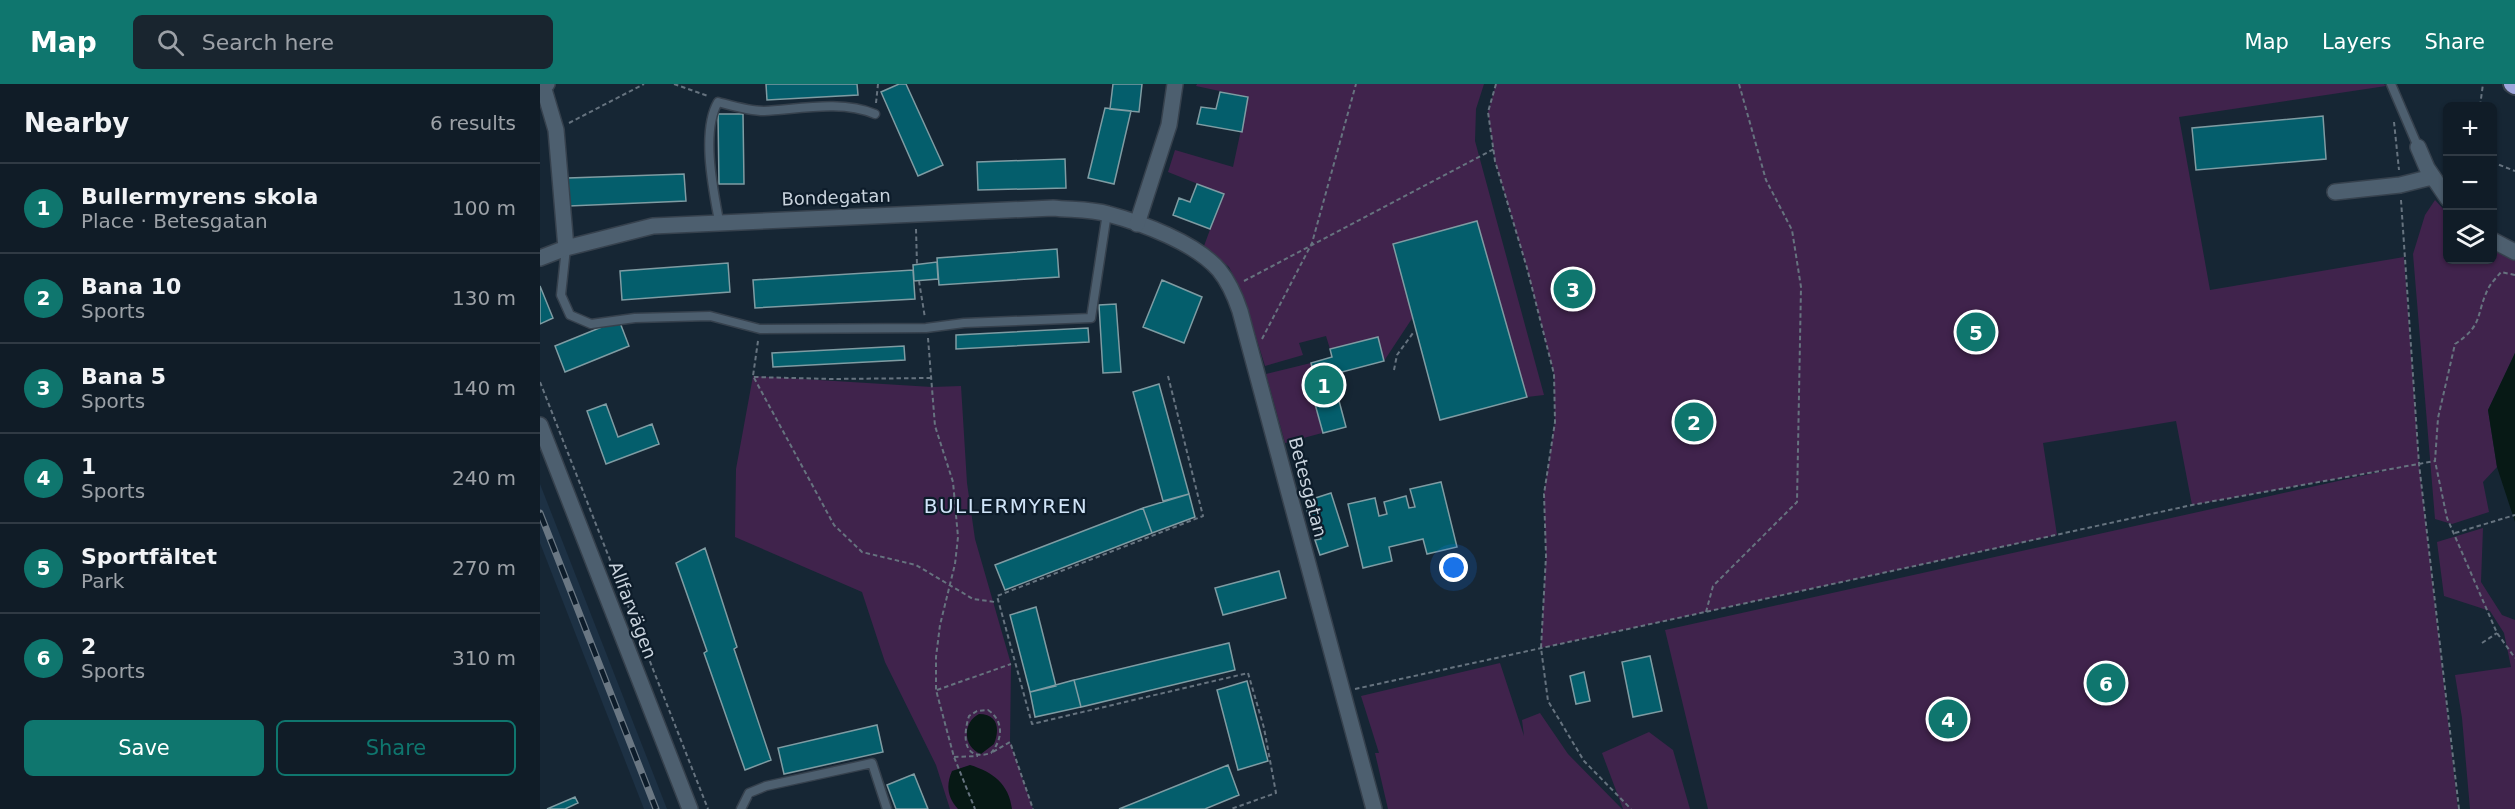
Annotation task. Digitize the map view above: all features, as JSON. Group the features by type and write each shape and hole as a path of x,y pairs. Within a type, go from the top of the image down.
{"street":[{"path":"547,84 543,86 556,130 566,248"},
{"path":"1137,224 1169,125 1176,84"},
{"path":"2418,147 2432,177 2443,192"},
{"path":"2335,192 2400,185 2432,177"},
{"name":"Bondegatan","path":"540,258 566,248 653,226 719,221 1053,208 1107,213 1137,224"},
{"name":"Betesgatan","path":"1137,224 1190,247 1218,269 1231,288 1240,311 1341,663 1344,691 1374,809"},
{"path":"2497,242 2515,252"},
{"name":"Allfarvägen","path":"540,425 690,809"}],"lane":[{"path":"2391,84 2418,147"},
{"path":"719,221 709,134 713,110 718,102 762,111 808,106 862,109 875,114"},
{"path":"566,248 561,295 570,315 591,324 634,318 710,316 760,329 926,328 964,322 1091,318 1107,213"},
{"path":"741,809 749,793 766,786 872,763 887,809"}],"path":[{"path":"556,130 644,84"},
{"path":"674,84 705,93 718,102"},
{"path":"875,114 878,84"},
{"path":"1253,358 1312,243 1356,84"},
{"path":"1496,84 1488,112 1494,148 1554,374 1555,422 1544,494 1546,556 1541,648 1548,701 1584,761 1631,809"},
{"path":"1706,612 1713,586 1797,502 1801,286 1792,230 1766,180 1739,84"},
{"path":"2480,102 2482,84"},
{"path":"2392,113 2400,185 2419,464 2459,809"},
{"path":"1231,288 1494,148"},
{"path":"2497,164 2515,171"},
{"path":"916,214 917,265"},
{"path":"2515,275 2501,272 2489,288 2476,325 2466,337 2455,344 2438,417 2435,461 2447,518 2453,534 2498,633 2515,658"},
{"path":"919,281 926,328 935,426 953,482 957,511 958,537 955,564 939,636 936,690 956,764 975,809"},
{"path":"760,329 753,376 834,525 862,552 916,565 973,599 995,602"},
{"path":"1394,370 1398,355 1413,333"},
{"path":"753,376 831,379 931,378"},
{"path":"1168,376 1203,516 997,596 1032,724 1248,673 1264,728 1276,793 1231,809"},
{"path":"540,382 708,809"},
{"path":"1344,691 2192,505 2435,461"},
{"path":"2453,534 2515,515"},
{"path":"2482,643 2498,633"},
{"path":"936,690 1011,664"},
{"path":"981,756 972,753 964,742 969,716 978,711 988,710 996,716 1000,726 1000,738 991,753"},
{"path":"954,757 981,756 1010,742 1033,809"}],"shaded area":[{"path":"1197,84 1484,84 1476,109 1475,141 1544,395 1527,397 1476,221 1393,244 1413,317 1384,361 1378,337 1330,349 1326,336 1299,343 1303,355 1265,366 1243,295 1229,267 1204,246 1223,194 1168,172 1175,150 1233,167 1248,97 1196,86"},
{"path":"1496,84 2384,84 2386,86 2179,117 2210,290 2404,257 2419,464 2458,809 1708,809 1665,630 2397,468 2192,505 2176,421 2043,443 2057,535 1541,648 1546,556 1544,494 1555,422 1554,374 1527,268 1495,161 1488,112"},
{"path":"2435,200 2443,209 2443,264 2497,264 2497,253 2515,260 2515,353 2488,410 2497,467 2483,482 2489,512 2452,524 2435,519 2413,254 2425,215"},
{"path":"2515,353 2515,522 2497,467 2488,410"},
{"path":"1311,363 1316,384 1311,386 1322,433 1285,443 1266,374"},
{"path":"753,376 932,387 961,386 967,483 975,539 1011,664 1010,742 1033,809 950,809 936,765 885,662 862,592 735,537 736,469"},
{"path":"540,484 667,809 644,809 540,543"},
{"path":"2483,528 2481,582 2502,615 2515,620 2515,809 2470,809 2462,718 2455,675 2511,667 2504,633 2490,611 2444,596 2437,542"},
{"path":"1500,663 1524,736 1522,720 1540,713 1568,754 1622,809 1388,809 1375,753 1379,753 1361,696"},
{"path":"979,714 994,720 997,728 994,744 981,754 971,746 967,735 970,723"},
{"path":"1649,732 1673,750 1690,809 1623,809 1602,753"},
{"path":"970,765 986,771 998,780 1007,793 1012,809 958,809 950,795 948,786 950,776 952,771"}],"building":[{"path":"766,84 857,84 858,95 767,100"},
{"path":"899,84 906,84 943,165 918,176 881,92"},
{"path":"1113,84 1142,84 1139,112 1110,109"},
{"path":"1220,92 1248,97 1242,132 1197,124 1201,107 1216,109"},
{"path":"1105,108 1131,111 1114,184 1088,178"},
{"path":"718,114 743,114 744,184 719,184"},
{"path":"2323,116 2326,159 2196,170 2192,128"},
{"path":"1065,159 1066,188 978,190 977,162"},
{"path":"684,174 686,201 569,206 568,178"},
{"path":"1197,184 1224,194 1210,229 1173,215 1179,198 1190,202"},
{"path":"1477,221 1527,397 1440,420 1393,244"},
{"path":"1057,249 1059,277 939,285 937,258"},
{"path":"937,262 938,279 914,281 913,265"},
{"path":"728,263 730,292 622,300 620,271"},
{"path":"913,270 915,299 755,308 753,280"},
{"path":"1162,280 1202,297 1184,343 1143,327"},
{"path":"540,286 553,318 540,324"},
{"path":"1116,304 1121,372 1103,373 1099,305"},
{"path":"619,320 629,346 565,372 555,346"},
{"path":"1088,328 1089,342 956,349 956,335"},
{"path":"1378,337 1384,361 1338,373 1340,380 1334,382 1346,427 1323,433 1310,386 1316,384 1311,363 1332,357 1330,349"},
{"path":"904,346 905,360 773,367 772,353"},
{"path":"1159,384 1189,494 1163,501 1133,392"},
{"path":"606,404 618,437 652,424 659,444 606,464 587,411"},
{"path":"1441,482 1457,547 1427,554 1423,539 1389,547 1392,561 1363,568 1348,504 1375,498 1379,516 1387,514 1384,502 1406,496 1409,508 1415,507 1410,489"},
{"path":"1331,493 1348,546 1320,555 1315,540 1321,539 1315,522 1311,523 1306,508 1311,506 1309,500"},
{"path":"1189,494 1195,517 1152,533 1143,508"},
{"path":"1143,508 1152,533 1005,590 995,565"},
{"path":"705,548 737,647 734,649 771,760 745,770 704,653 707,651 676,563"},
{"path":"1279,571 1286,598 1223,615 1215,588"},
{"path":"1036,607 1056,686 1030,692 1010,615"},
{"path":"1229,643 1235,670 1081,707 1074,680"},
{"path":"1650,656 1662,711 1633,717 1622,662"},
{"path":"1584,672 1590,701 1576,704 1570,676"},
{"path":"1074,680 1081,707 1035,717 1030,692"},
{"path":"1247,681 1268,761 1238,770 1217,690"},
{"path":"877,725 883,752 784,774 778,748"},
{"path":"1228,765 1239,795 1205,809 1119,809"},
{"path":"914,774 928,809 896,809 887,785"},
{"path":"575,797 578,803 565,809 547,809"}],"railway":[{"path":"540,513 656,809"}],"place":[{"name":"Bana 5","path":"1573,289"},
{"name":"Sportfältet","path":"1976,332"},
{"name":"Bullermyrens skola","path":"1324,385"},
{"name":"Bana 10","path":"1694,422"},
{"name":"2","path":"2106,683"},
{"name":"1","path":"1948,719"}],"district":[{"name":"BULLERMYREN","path":"1006,506"}]}
